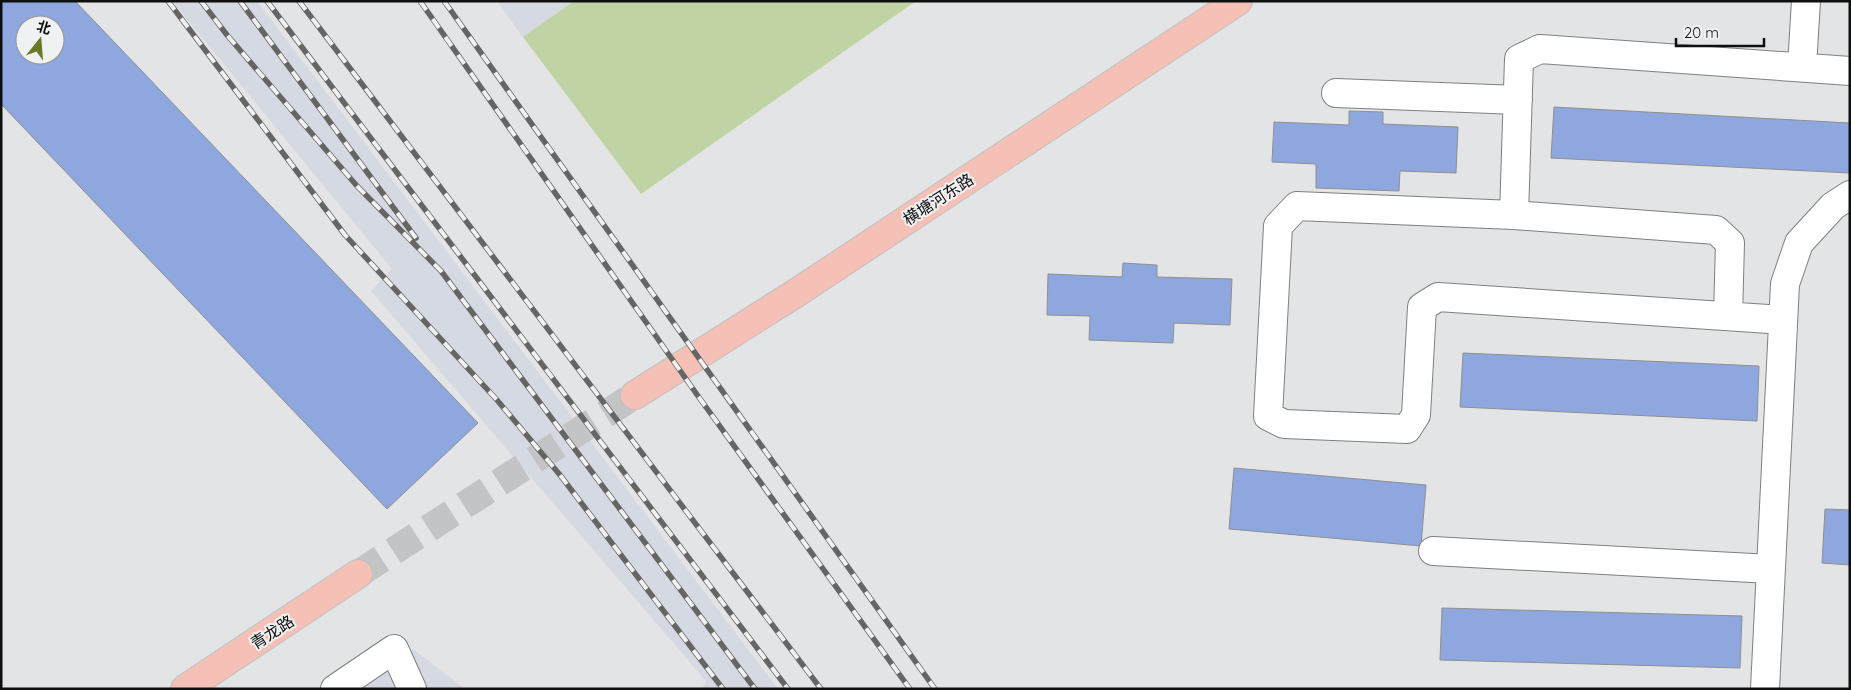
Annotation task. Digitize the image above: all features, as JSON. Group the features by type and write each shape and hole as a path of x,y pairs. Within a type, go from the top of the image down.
{"main road":[{"name":"横塘河东路","path":"635,395 793,295 1238,1"},
{"name":"青龙路","path":"185,689 358,574"}],"lane":[{"path":"1802,66 1806,1"},
{"path":"1514,215 1519,60 1540,48 1850,71"},
{"path":"1336,93 1518,100"},
{"path":"1765,689 1785,284 1799,242 1833,206 1850,195"},
{"path":"1728,316 1730,243 1716,230 1514,215 1297,206 1278,226 1268,416 1284,424 1407,429 1416,415 1422,307 1438,297 1783,320"},
{"path":"1433,551 1771,569"},
{"path":"335,689 394,649 412,689"}],"shaded area":[{"path":"172,1 257,1 778,689 702,689 706,681 371,291 392,269"},
{"path":"497,1 574,1 523,37"},
{"path":"413,649 465,689 358,689"}],"green space":[{"path":"574,1 916,1 641,194 523,37"}],"building":[{"path":"1,1 75,1 478,423 387,509 1,104"},
{"path":"1554,107 1850,123 1850,173 1551,158"},
{"path":"1349,111 1383,112 1383,124 1458,127 1456,173 1400,171 1399,191 1316,188 1316,164 1272,162 1274,122 1349,125"},
{"path":"1123,263 1157,265 1157,277 1232,279 1230,325 1174,323 1173,343 1089,340 1090,316 1047,315 1048,274 1122,277"},
{"path":"1463,353 1759,366 1757,421 1460,407"},
{"path":"1234,468 1426,485 1421,546 1229,529"},
{"path":"1825,509 1850,510 1850,565 1822,563"},
{"path":"1442,608 1742,616 1740,668 1440,660"}],"tunnel":[{"path":"358,574 635,395"}],"railway":[{"path":"168,1 345,235 497,400 560,475 723,689"},
{"path":"201,1 227,35 357,186 441,271 755,689"},
{"path":"240,1 416,238"},
{"path":"267,1 788,689"},
{"path":"299,1 821,689"},
{"path":"420,1 698,396 910,689"},
{"path":"444,1 935,689"}]}
